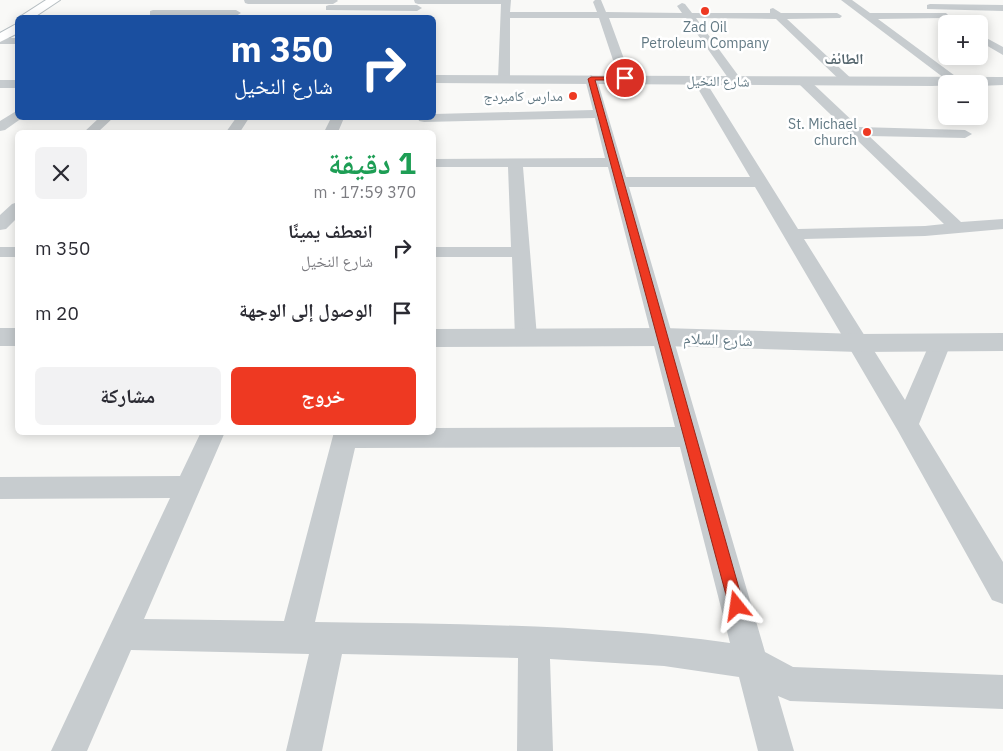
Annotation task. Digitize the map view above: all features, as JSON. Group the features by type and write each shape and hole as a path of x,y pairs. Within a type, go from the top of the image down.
{"main road":[{"path":"30,15 54,0"},
{"path":"39,15 63,0"},
{"path":"0,32 15,24"},
{"path":"0,40 15,26"}],"street":[{"path":"150,15 168,0"},
{"path":"598,0 625,78"},
{"path":"677,0 738,82"},
{"path":"846,0 948,75"},
{"path":"150,15 233,15 248,1 417,7 506,1 504,79"},
{"path":"325,15 332,3"},
{"path":"766,5 849,82"},
{"path":"868,16 947,18 927,6 1003,8"},
{"path":"506,15 837,16"},
{"path":"0,40 15,41"},
{"path":"988,43 1003,52"},
{"name":"شارع النخيل","path":"436,79 625,78 700,82 938,81"},
{"path":"591,79 776,751"},
{"name":"شارع النخيل","path":"988,81 1003,81"},
{"path":"700,82 859,343 1003,590"},
{"path":"804,82 957,227"},
{"path":"0,84 15,84"},
{"path":"436,118 601,114"},
{"path":"0,128 15,116"},
{"path":"93,130 104,120"},
{"path":"855,131 965,134"},
{"path":"436,163 515,164 760,182"},
{"path":"515,164 526,337"},
{"path":"0,225 15,210"},
{"path":"792,234 925,231 1003,224"},
{"path":"0,252 15,252"},
{"path":"436,252 520,252"},
{"path":"0,337 15,337"},
{"name":"شارع السلام","path":"436,338 663,337 859,343 1003,342"},
{"path":"907,424 940,343"},
{"path":"69,751 212,435"},
{"path":"296,637 345,435 690,437"},
{"path":"0,488 188,487"},
{"path":"121,634 534,642 664,650 752,663 790,684 1003,692"},
{"path":"304,751 329,638"},
{"path":"534,642 535,751"}],"place":[{"name":"Zad Oil Petroleum Company","path":"705,11"},
{"name":"مدارس كامبردج","path":"573,96"},
{"name":"St. Michael church","path":"867,132"}],"district":[{"name":"الطائف","path":"844,58"}],"route":[{"path":"625,78 591,79 737,606"}]}
